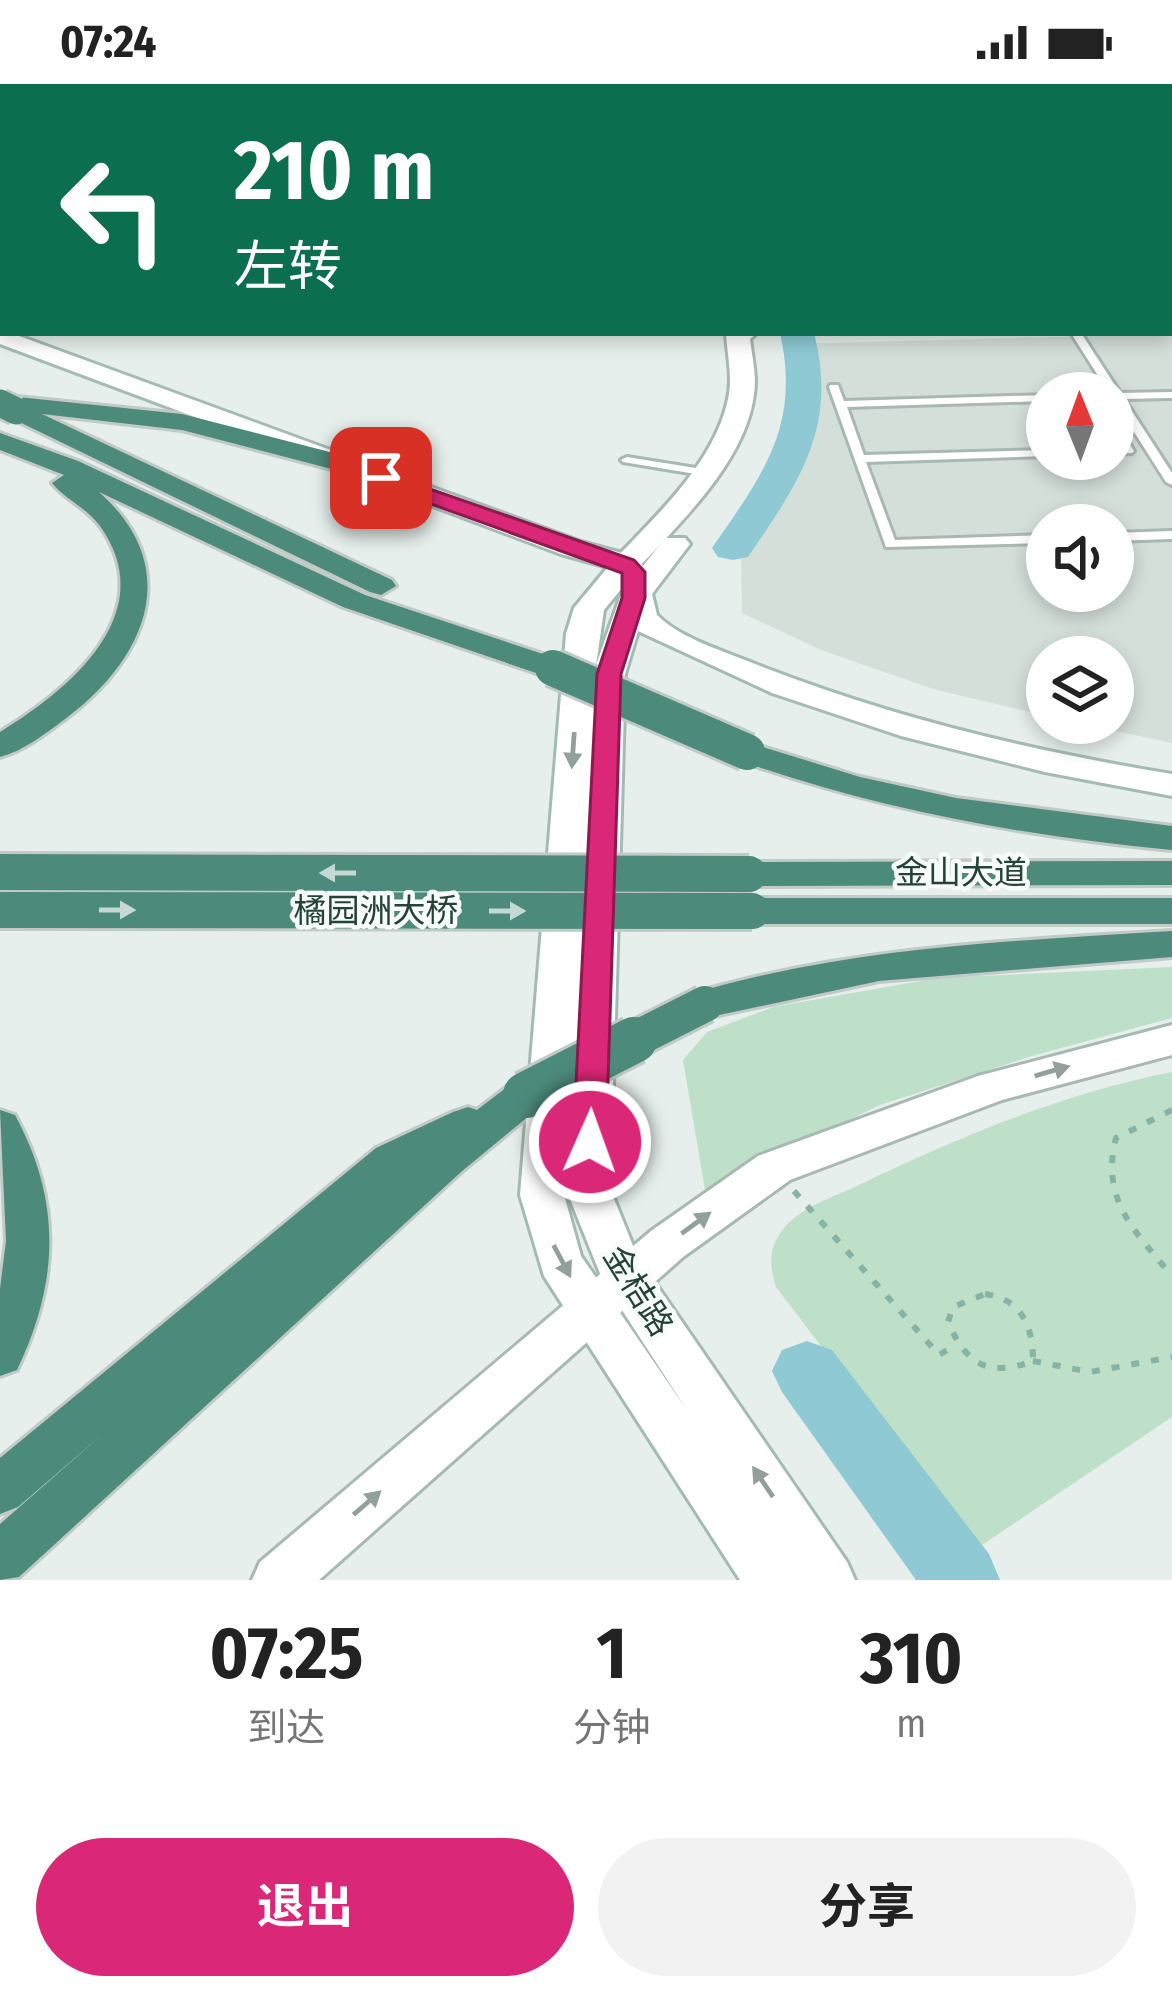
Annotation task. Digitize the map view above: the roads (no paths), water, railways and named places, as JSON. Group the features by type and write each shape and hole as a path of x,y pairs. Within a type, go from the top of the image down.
{"highway":[{"path":"6,407 65,406 170,417 270,440 343,464"},
{"path":"6,407 553,668 747,752 869,792 958,812 1082,831 1172,838"},
{"path":"6,456 68,466 354,601 553,668"},
{"path":"0,746 51,712 104,667 129,624 136,583 124,536 98,505 52,476 6,456"},
{"name":"橘园洲大桥","path":"0,872 750,892"},
{"path":"1029,873 1172,873"},
{"name":"金山大道","path":"750,892 1029,873"},
{"name":"金山大道","path":"750,892 1040,911"},
{"name":"橘园洲大桥","path":"0,910 750,892"},
{"path":"1040,911 1172,911"},
{"path":"0,1490 392,1160 705,1004 774,984 880,964 1172,944"},
{"path":"0,1559 446,1160 526,1095"},
{"path":"0,1127 29,1198 31,1240 4,1348"}],"main road":[{"path":"0,336 343,464 630,581 645,620 664,636 811,695 889,720 1172,785"},
{"path":"746,336 740,406 630,581 589,608 582,634 542,1195 544,1220 560,1262 771,1580"},
{"name":"金桔路","path":"747,336 761,378 754,421 675,544 630,581 609,674 587,1189 605,1241 627,1277 828,1580"},
{"name":"金山大道","path":"1029,873 1119,870 1172,862"},
{"name":"金山大道","path":"1040,911 1172,921"},
{"path":"279,1580 627,1277 774,1168 993,1087 1172,1040"}],"lane":[{"path":"1056,84 1076,84"},
{"path":"1078,336 1100,372"},
{"path":"834,387 890,544 1026,540"},
{"path":"1134,396 1172,395"},
{"path":"840,404 1026,399"},
{"path":"1134,425 1172,482"},
{"path":"859,459 1026,454"},
{"path":"627,460 702,472"},
{"path":"1134,537 1172,536"}],"waterway":[{"path":"733,548 782,472 803,422 805,365 798,336"},
{"path":"807,1371 962,1580"}]}
